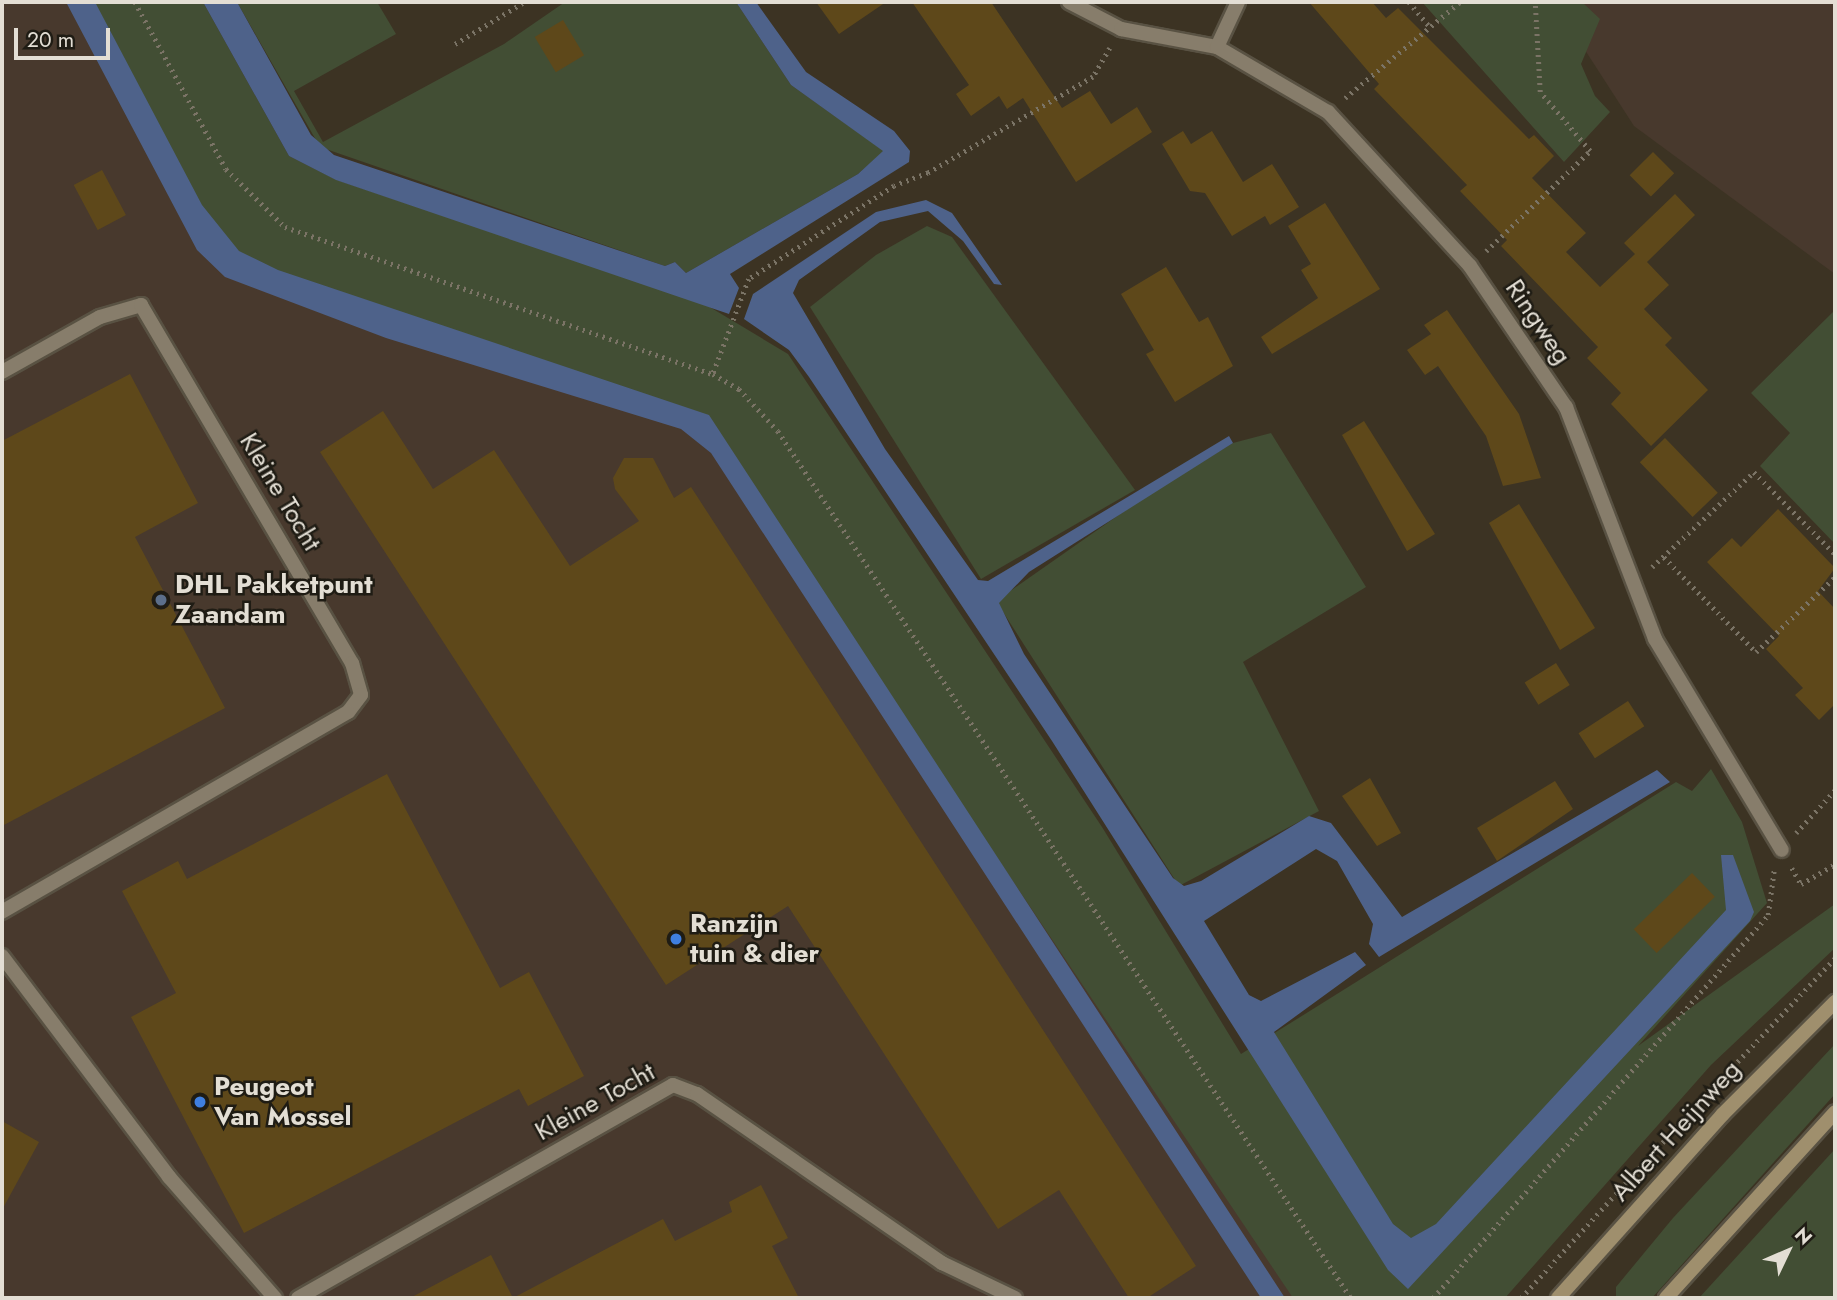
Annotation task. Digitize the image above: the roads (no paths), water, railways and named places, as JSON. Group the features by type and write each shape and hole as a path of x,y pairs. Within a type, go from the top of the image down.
{"main road":[{"name":"Albert Heijnweg","path":"1558,1298 1722,1115 1835,1002"},
{"path":"1666,1298 1835,1112"}],"street":[{"name":"Ringweg","path":"1069,2 1121,29 1217,47 1328,112 1470,266 1566,407 1655,639 1782,849"},
{"path":"1217,47 1238,2"},
{"name":"Kleine Tocht","path":"2,372 100,317 141,305 352,663 361,695 348,712 2,912"},
{"path":"2,956 169,1177 275,1298"},
{"name":"Kleine Tocht","path":"298,1298 673,1085 697,1094 942,1263 1015,1298"}],"water":[{"path":"66,2 95,2 202,205 239,251 278,270 709,415 1285,1298 1261,1298 711,453 681,429 386,338 225,277 197,250"},
{"path":"203,2 237,2 311,135 334,155 665,266 675,262 686,273 858,174 883,151 791,85 736,2 756,2 806,72 894,131 910,151 909,162 730,274 739,288 729,314 336,180 289,156"},
{"path":"926,200 952,213 1002,285 994,284 963,241 928,211 880,222 799,280 793,293 885,449 978,580 988,581 1229,436 1233,443 1029,572 999,603 1024,654 1173,878 1184,886 1201,881 1309,816 1331,823 1402,917 1657,770 1670,782 1379,957 1369,944 1373,924 1337,861 1316,849 1204,921 1249,995 1261,1001 1355,952 1366,965 1274,1032 1393,1224 1411,1238 1436,1224 1726,910 1721,855 1733,855 1754,912 1750,921 1408,1289 1388,1270 1052,741 809,377 789,350 744,319 753,294 876,212"}],"place":[{"name":"DHL Pakketpunt Zaandam","path":"161,600"},
{"name":"Ranzijn tuin & dier","path":"676,939"},
{"name":"Peugeot Van Mossel","path":"200,1102"}]}
